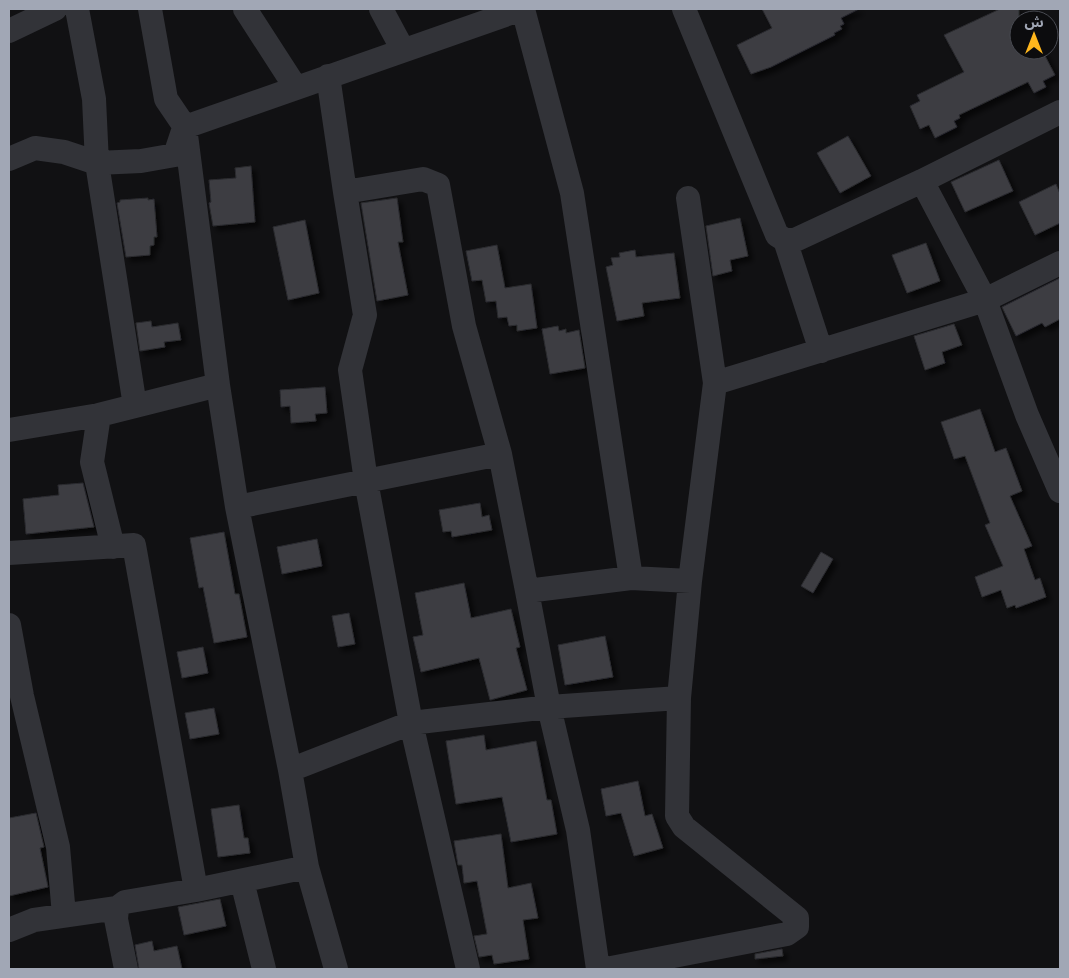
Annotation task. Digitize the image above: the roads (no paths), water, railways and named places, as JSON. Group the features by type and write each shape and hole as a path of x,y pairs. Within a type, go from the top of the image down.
{"street":[{"path":"9,32 55,9"},
{"path":"77,9 94,99 97,163 116,297 129,357 136,406"},
{"path":"151,9 166,99 185,127 218,384 237,507 290,770 307,867 336,969"},
{"path":"245,9 296,88"},
{"path":"381,9 403,50"},
{"path":"185,127 522,9 572,193 631,578"},
{"path":"684,9 776,235 784,240 796,240 922,182 1060,112"},
{"path":"328,76 365,315 350,370 366,481 411,723 468,969"},
{"path":"9,159 35,148 64,152 97,163 141,161 175,155 185,127"},
{"path":"345,192 423,179 438,185 464,326 500,454 550,707 578,830 598,969"},
{"path":"922,182 985,300 1027,415 1060,490"},
{"path":"606,969 787,934 797,928 797,918 684,827 677,816 679,698 690,580 715,383 688,198"},
{"path":"784,240 821,351"},
{"path":"715,383 985,300 1060,263"},
{"path":"9,430 99,415 218,384"},
{"path":"99,415 92,462 113,547"},
{"path":"237,507 500,454"},
{"path":"9,553 134,546 196,890"},
{"path":"527,591 631,578 690,580"},
{"path":"9,625 22,696 58,847 64,915"},
{"path":"290,770 411,723 550,707 679,698"},
{"path":"9,930 34,920 117,908 125,902 196,890 307,867"},
{"path":"242,881 264,969"},
{"path":"117,908 116,919 126,969"}]}
